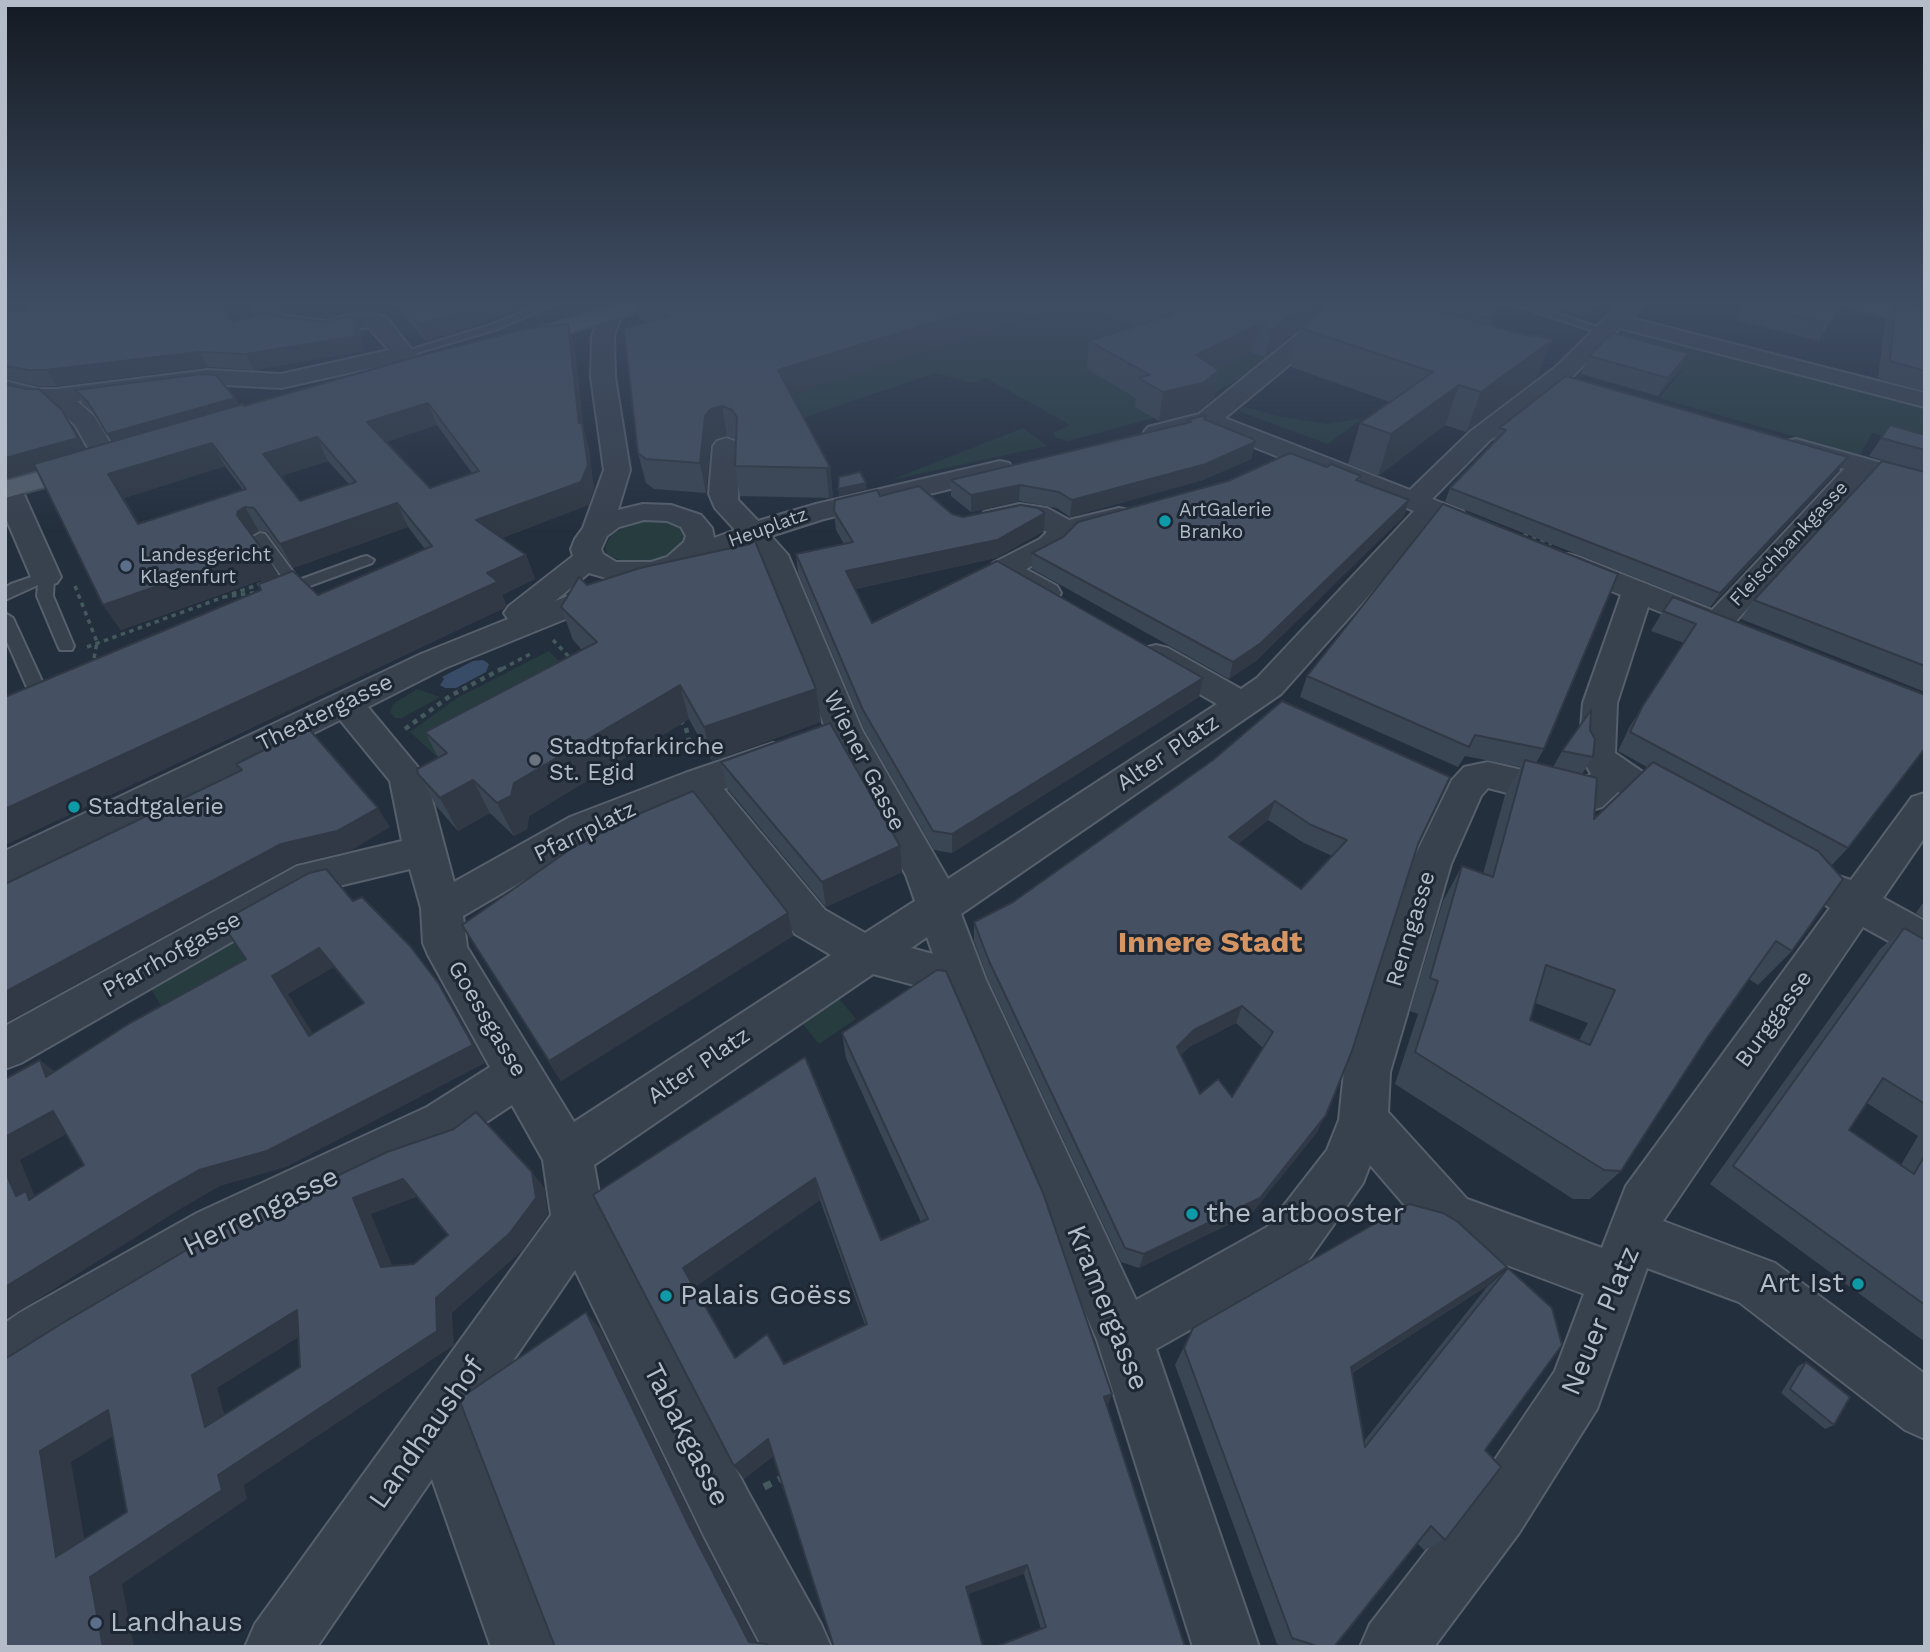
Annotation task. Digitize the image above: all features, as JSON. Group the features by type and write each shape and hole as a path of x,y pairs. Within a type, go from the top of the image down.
{"main road":[{"path":"358,388 393,378"},
{"path":"7,490 134,453"}],"street":[{"path":"5,388 38,396 57,396 199,378"},
{"path":"228,378 281,381 294,378"},
{"path":"593,544 617,470 603,378"},
{"path":"1139,436 1208,420 1254,378"},
{"path":"1557,378 1588,387"},
{"name":"Alter Platz","path":"567,1155 866,954 1262,701 1269,686 1423,505 1453,463 1480,436 1557,378"},
{"path":"1833,378 1925,400"},
{"path":"57,396 85,421 108,461"},
{"path":"1208,420 1472,525"},
{"path":"1771,440 1925,484"},
{"path":"726,446 723,494 744,522"},
{"path":"1260,469 1290,452"},
{"path":"1371,484 1409,482 1453,463"},
{"name":"Heuplatz","path":"433,662 524,611 625,515 671,513 744,522 816,512 1018,464"},
{"name":"Fleischbankgasse","path":"1638,591 1729,628 1862,466"},
{"name":"Heuplatz","path":"617,470 631,492 698,528 700,536 697,546 664,567"},
{"path":"920,488 956,518 982,522 1019,512 1047,517 1065,530"},
{"path":"7,490 46,577"},
{"path":"1076,610 1002,568 1051,545 1065,530 1138,511"},
{"name":"Heuplatz","path":"593,544 598,566 613,571 664,567 744,522"},
{"name":"Wiener Gasse","path":"744,522 774,555 822,738 888,812 925,873 964,980"},
{"path":"1549,555 1638,591 1600,703 1606,763 1666,801"},
{"name":"Theatergasse","path":"5,869 433,662 544,637 664,567"},
{"path":"1135,643 1262,701"},
{"path":"5,706 33,682 71,679"},
{"path":"345,703 408,777 424,851 442,908"},
{"name":"Pfarrplatz","path":"442,908 584,827 698,782 822,738"},
{"name":"Renngasse","path":"1124,1337 1286,1246 1345,1166 1431,864 1448,781 1488,775 1577,797 1589,797 1606,763"},
{"path":"698,782 810,922 866,954 964,980"},
{"name":"Burggasse","path":"1613,1253 1674,1159 1925,807"},
{"name":"Pfarrhofgasse","path":"5,1049 311,877 424,851"},
{"path":"1810,878 1925,942"},
{"name":"Goessgasse","path":"442,908 444,943 449,955 524,1080"},
{"name":"Kramergasse","path":"964,980 1124,1337 1226,1647"},
{"path":"524,1080 567,1155 578,1221"},
{"name":"Herrengasse","path":"5,1357 39,1333 215,1231 444,1124 524,1080"},
{"path":"1365,1096 1450,1219 1613,1253"},
{"name":"Landhaushof","path":"278,1647 578,1221"},
{"name":"Tabakgasse","path":"578,1221 726,1514 798,1647"},
{"name":"Neuer Platz","path":"1393,1647 1497,1511 1577,1389 1613,1253 1756,1282 1925,1410"},
{"path":"439,1415 524,1647"}],"lane":[{"path":"260,537 285,586 367,560"},
{"path":"5,595 16,587 46,577 46,596 66,646"},
{"path":"5,618 33,682"}],"path":[{"path":"222,597 285,586"},
{"path":"33,682 97,642 222,597 285,586"},
{"path":"544,637 576,663"},
{"path":"382,746 450,696 534,653"},
{"path":"679,718 686,728 698,782"},
{"path":"726,1514 769,1482 793,1474"}],"green space":[{"path":"844,378 920,378 797,420 782,398"},
{"path":"954,378 986,378 973,383"},
{"path":"986,378 1240,378 1187,409 1068,441 1056,438 1053,433 1070,425"},
{"path":"1676,378 1826,378 1925,403 1925,448 1872,433 1860,455 1659,398"},
{"path":"1245,407 1277,416 1327,424 1363,418 1328,444 1241,412 1239,408"},
{"path":"1023,428 1047,446 891,480"},
{"path":"644,520 657,520 677,526 685,537 683,544 667,558 654,562 627,563 608,555 605,548 612,533"},
{"path":"549,651 579,682 436,756 410,732 457,698"},
{"path":"417,689 440,697 402,718 395,718 390,712 393,704"},
{"path":"232,932 265,981 183,1002 160,1004 146,980"},
{"path":"835,994 856,1019 819,1044 798,1018"}],"water":[{"path":"483,660 489,664 486,672 456,688 440,685 444,679 442,677 473,661"}],"building":[{"path":"169,378 219,378 235,398 107,434 88,402 75,390"},
{"path":"341,378 574,378 579,423 582,422 588,465 581,482 476,520 526,555 487,573 497,581 495,583 5,809 5,697 261,590 259,584 293,571 318,595 432,546 397,503 280,544 254,508 245,507 238,511 237,515 267,556 250,562 247,555 103,605 34,464 243,404 244,406","holes":["428,403 479,471 430,488 367,422","317,437 356,482 300,501 263,454","212,443 246,489 138,524 108,474"]},
{"path":"630,378 782,378 830,467 735,466 737,417 732,410 722,406 711,409 705,416 700,463 646,459 638,453"},
{"path":"1138,378 1209,378 1203,383 1163,392"},
{"path":"1424,378 1500,378 1481,392 1459,385 1391,434 1360,423"},
{"path":"1563,378 1573,378 1848,457 1720,593 1450,488 1506,430 1499,428"},
{"path":"5,384 39,389 62,410 78,438 5,458"},
{"path":"1206,415 1204,419 1255,442 1206,464 1072,500 1059,492 1020,485 971,495 951,480 1191,422 1187,420"},
{"path":"1890,425 1925,435 1925,450 1881,438"},
{"path":"1290,453 1327,467 1331,464 1361,476 1356,480 1409,500 1261,643 1233,662 1032,553 1063,537 1078,522 1228,481"},
{"path":"1882,461 1925,472 1925,666 1754,600"},
{"path":"860,472 866,483 838,489 839,477"},
{"path":"919,486 952,514 963,517 1021,505 1038,508 1045,513 997,540 846,571 872,623 997,561 1203,678 952,834 933,831 863,710 796,554 853,542 834,511 835,500 877,490 880,496"},
{"path":"1443,504 1618,574 1544,749 1475,735 1469,747 1307,676"},
{"path":"755,541 816,689 704,727 680,685 514,783 511,796 497,803 473,780 440,798 418,774 417,769 447,753 425,732 597,642 561,607 579,577 587,585 640,568"},
{"path":"1673,597 1925,695 1925,748 1848,848 1630,732 1642,707 1696,624 1663,611"},
{"path":"1282,701 1450,777 1418,844 1352,1051 1326,1115 1260,1198 1144,1254 1125,1248 989,961 974,922 1013,902 1213,760","holes":["1275,801 1311,825 1347,840 1301,889 1229,837","1242,1006 1273,1032 1232,1097 1218,1079 1200,1094 1177,1047 1194,1030"]},
{"path":"1591,710 1590,730 1595,739 1593,757 1562,751"},
{"path":"830,723 900,846 822,882 721,762"},
{"path":"308,728 378,808 337,831 281,844 5,992 5,884 242,770 236,764"},
{"path":"1525,760 1597,778 1594,819 1653,762 1818,851 1843,879 1792,951 1776,941 1707,1038 1621,1171 1604,1170 1415,1052 1438,981 1430,978 1462,866 1493,877","holes":["1546,965 1615,990 1590,1045 1530,1020"]},
{"path":"693,791 788,913 549,1061 462,925 572,848 629,818"},
{"path":"326,869 353,901 362,897 410,946 439,984 473,1045 267,1151 199,1170 5,1287 5,1171 16,1196 26,1191 29,1200 84,1165 53,1111 5,1137 5,1079 40,1060 46,1077 130,1023 246,959 221,922 309,873","holes":["319,948 364,1003 309,1036 272,976"]},
{"path":"1904,928 1925,940 1925,1104 1883,1078 1849,1130 1914,1174 1925,1155 1925,1305 1733,1166"},
{"path":"937,970 946,971 1043,1193 1112,1394 1104,1397 1185,1647 995,1647 1046,1627 1027,1565 966,1587 983,1647 834,1647 768,1439 734,1466 593,1195 805,1057 881,1240 928,1219 842,1033","holes":["815,1178 867,1324 784,1364 767,1334 735,1358 683,1268"]},
{"path":"476,1112 532,1172 536,1198 509,1234 436,1298 437,1331 218,1475 222,1490 90,1577 103,1647 5,1647 5,1359 207,1238 387,1152 454,1129","holes":["403,1179 448,1235 414,1264 381,1267 353,1198","297,1310 300,1367 205,1427 192,1375","108,1410 127,1512 56,1557 40,1451"]},
{"path":"1409,1204 1443,1213 1458,1222 1507,1267 1351,1367 1365,1447 1508,1268 1552,1308 1562,1345 1485,1450 1501,1467 1445,1540 1431,1526 1334,1647 1320,1647 1292,1638 1184,1348 1193,1328"},
{"path":"586,1312 689,1526 749,1642 767,1644 769,1647 555,1647 459,1399"},
{"path":"1806,1362 1850,1397 1834,1425 1790,1389"}],"place":[{"name":"ArtGalerie Branko","path":"1165,521"},
{"name":"Landesgericht Klagenfurt","path":"126,566"},
{"name":"Stadtpfarkirche St. Egid","path":"535,760"},
{"name":"Stadtgalerie","path":"74,807"},
{"name":"the artbooster","path":"1192,1214"},
{"name":"Art Ist","path":"1858,1284"},
{"name":"Palais Goëss","path":"666,1296"},
{"name":"Landhaus","path":"96,1623"}],"district":[{"name":"Innere Stadt","path":"1210,943"}]}
